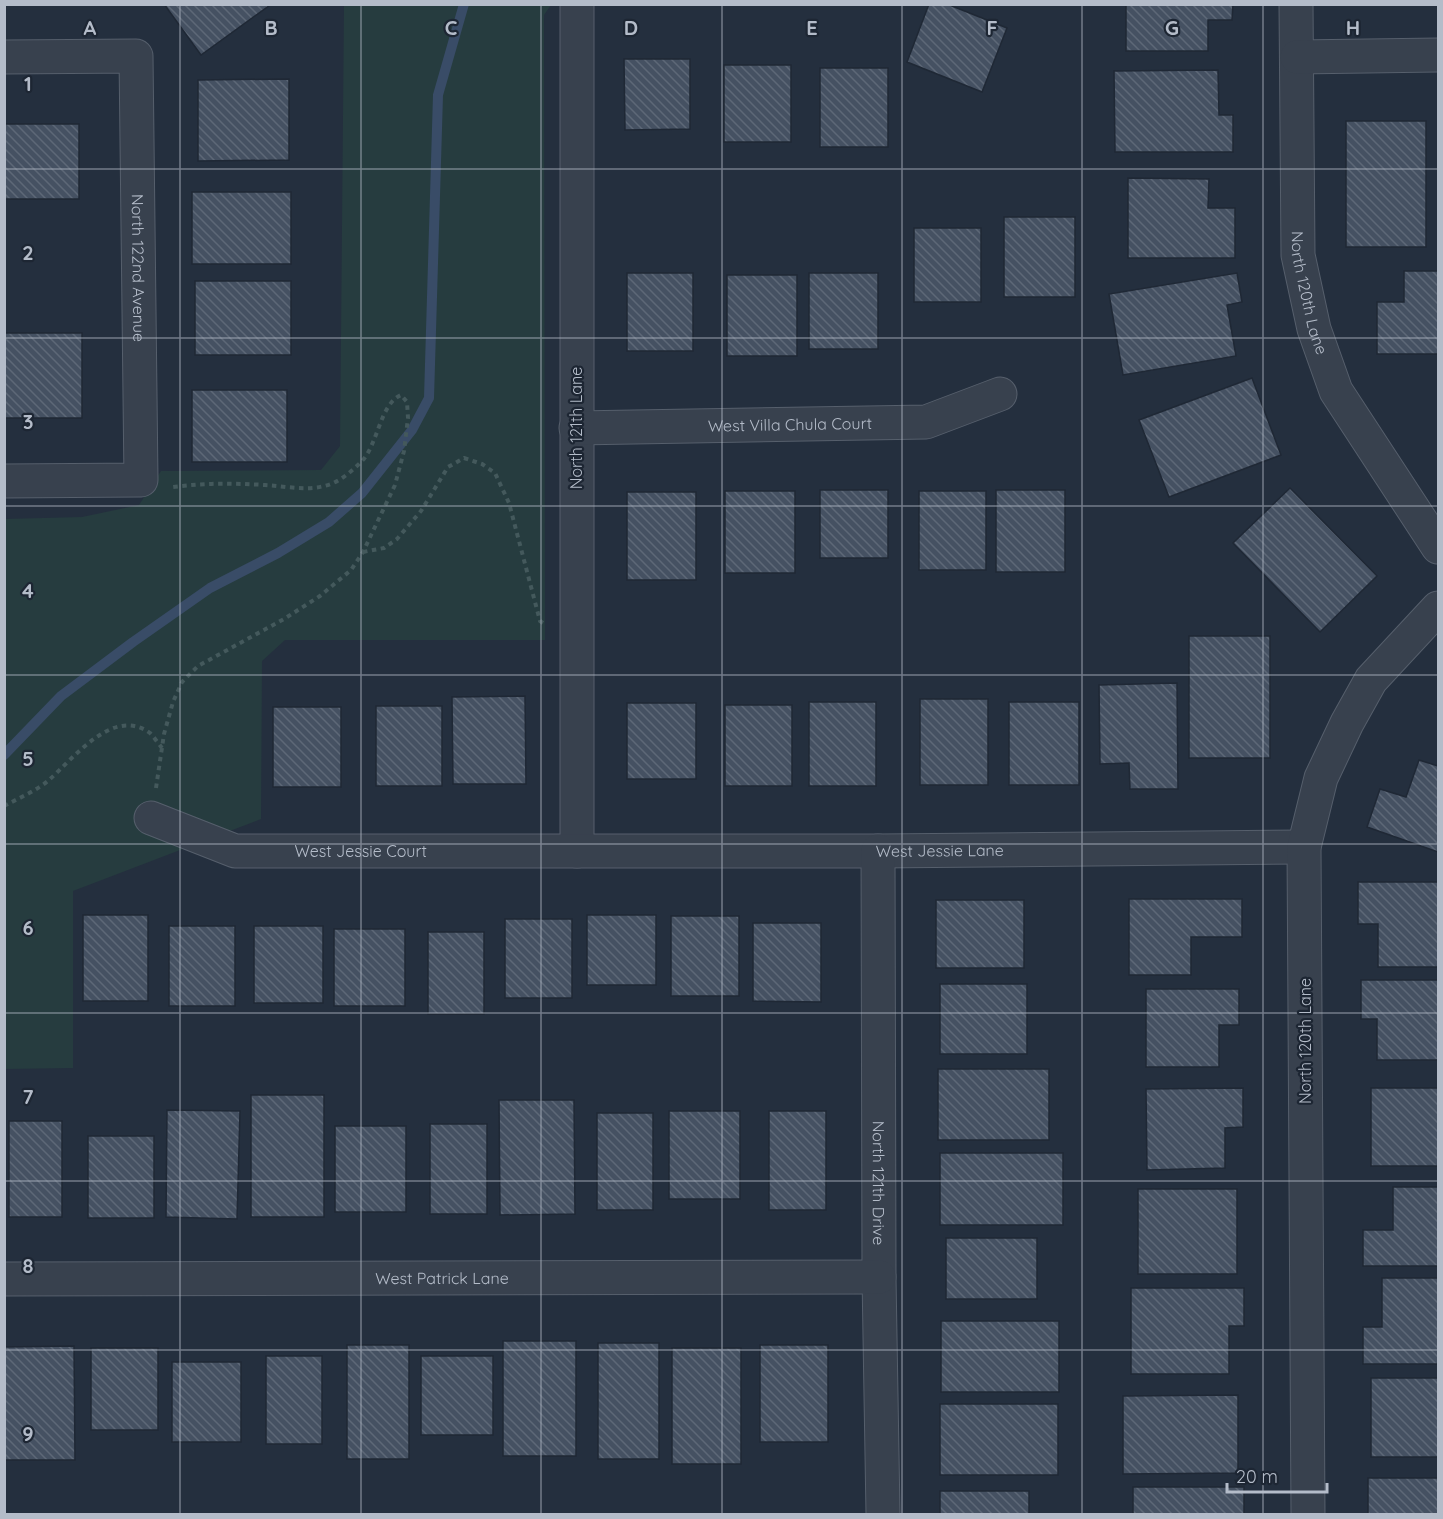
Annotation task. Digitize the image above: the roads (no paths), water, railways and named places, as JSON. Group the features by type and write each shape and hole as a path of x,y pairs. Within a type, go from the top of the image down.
{"street":[{"name":"North 121th Lane","path":"577,4 577,851"},
{"name":"North 120th Lane","path":"1296,4 1298,255 1314,329 1336,391 1438,547"},
{"path":"1297,57 1438,55"},
{"name":"North 122nd Avenue","path":"4,57 135,56 141,480 4,481"},
{"name":"West Villa Chula Court","path":"576,428 926,422 1000,394"},
{"name":"North 120th Lane","path":"1308,1515 1304,847 1321,778 1347,723 1371,680 1438,608"},
{"name":"West Jessie Court","path":"151,818 235,851 577,851"},
{"name":"West Jessie Lane","path":"577,851 1304,847"},
{"name":"North 121th Drive","path":"878,851 879,1277 884,1515"},
{"name":"West Patrick Lane","path":"4,1278 879,1277"}],"waterway":[{"path":"4,755 61,696 133,642 210,588 278,553 329,522 362,493 412,430 429,398 438,95 464,4"}]}
